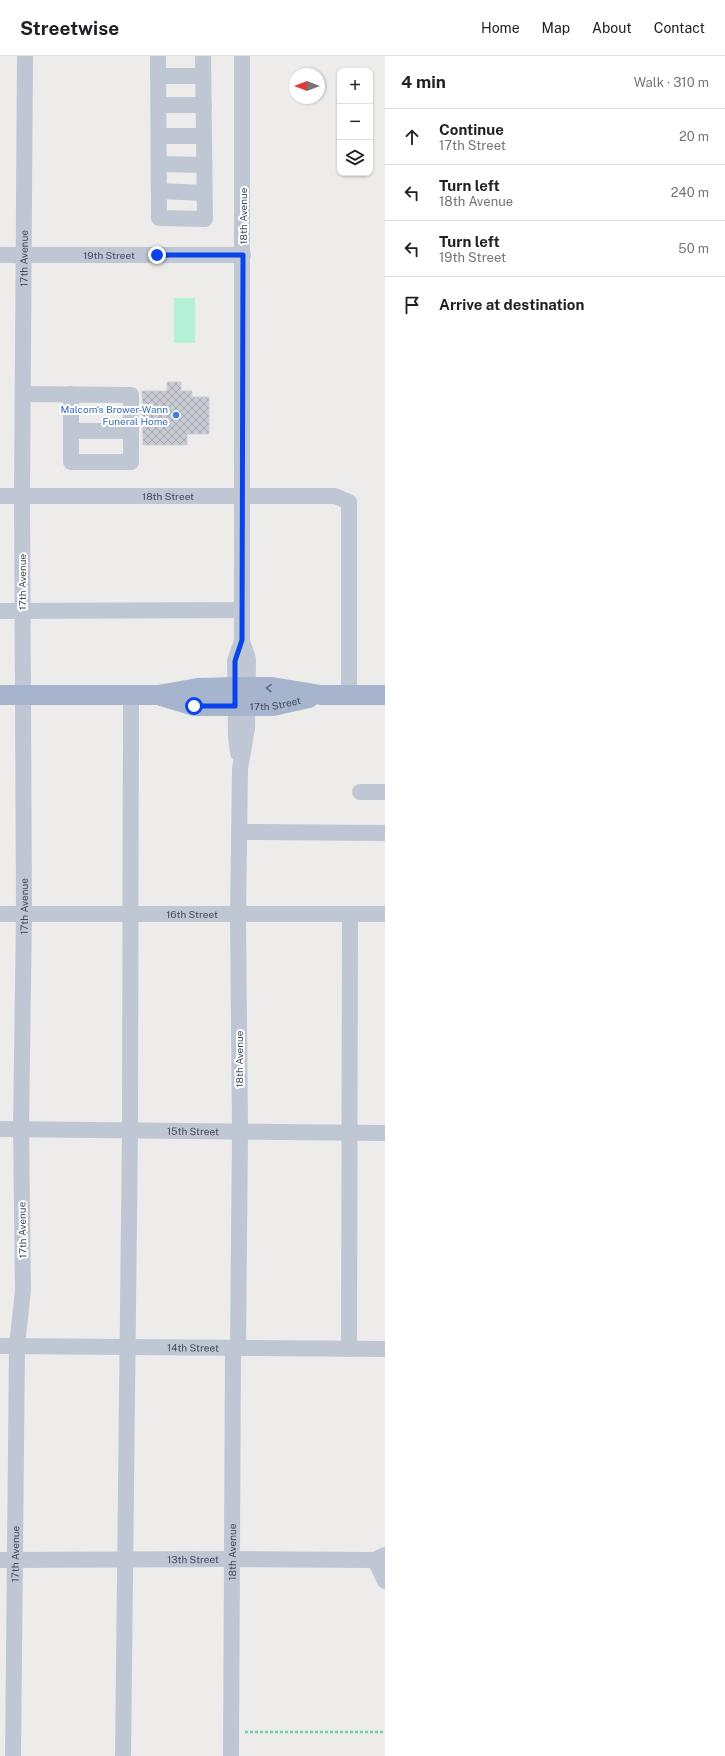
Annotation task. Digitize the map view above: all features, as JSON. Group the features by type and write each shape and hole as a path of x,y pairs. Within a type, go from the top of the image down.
{"main road":[{"name":"17th Street","path":"0,695 158,695 198,688 241,696 272,687 321,695 385,695"}],"street":[{"name":"17th Avenue","path":"13,1756 7,1561 17,1346 23,1290 21,1128 24,914 22,496 25,56"},
{"path":"158,56 159,218 205,219 203,56"},
{"name":"18th Avenue","path":"231,1756 240,1132 238,914 240,769 236,737 241,696 248,660 242,640 242,56"},
{"path":"158,76 203,76"},
{"path":"159,105 204,105"},
{"path":"159,136 204,136"},
{"path":"159,164 204,165"},
{"path":"159,191 204,192"},
{"name":"19th Street","path":"0,255 243,255"},
{"path":"23,394 71,394 131,395 131,462 71,462 71,394"},
{"path":"71,430 131,431"},
{"name":"18th Street","path":"0,496 335,496 349,502 349,695"},
{"path":"0,611 242,610"},
{"path":"123,1756 126,1347 130,1129 131,695"},
{"path":"360,792 385,792"},
{"path":"240,832 385,833"},
{"name":"16th Street","path":"0,914 385,914"},
{"path":"349,1349 350,914"},
{"name":"15th Street","path":"0,1129 130,1129 385,1134"},
{"name":"14th Street","path":"0,1346 385,1349"},
{"path":"380,1557 385,1581"},
{"name":"13th Street","path":"7,1561 380,1557"}],"path":[{"path":"245,1732 385,1732"}],"green space":[{"path":"174,298 195,298 195,343 174,343"}],"building":[{"name":"Malcom's Brower-Wann Funeral Home","path":"167,382 181,382 181,391 192,391 192,397 209,397 209,434 187,434 187,445 143,445 142,391 167,391"}],"place":[{"name":"Malcom's Brower-Wann Funeral Home","path":"176,415"}],"route":[{"path":"157,255 243,255 242,640 235,661 235,706 194,706"}]}
